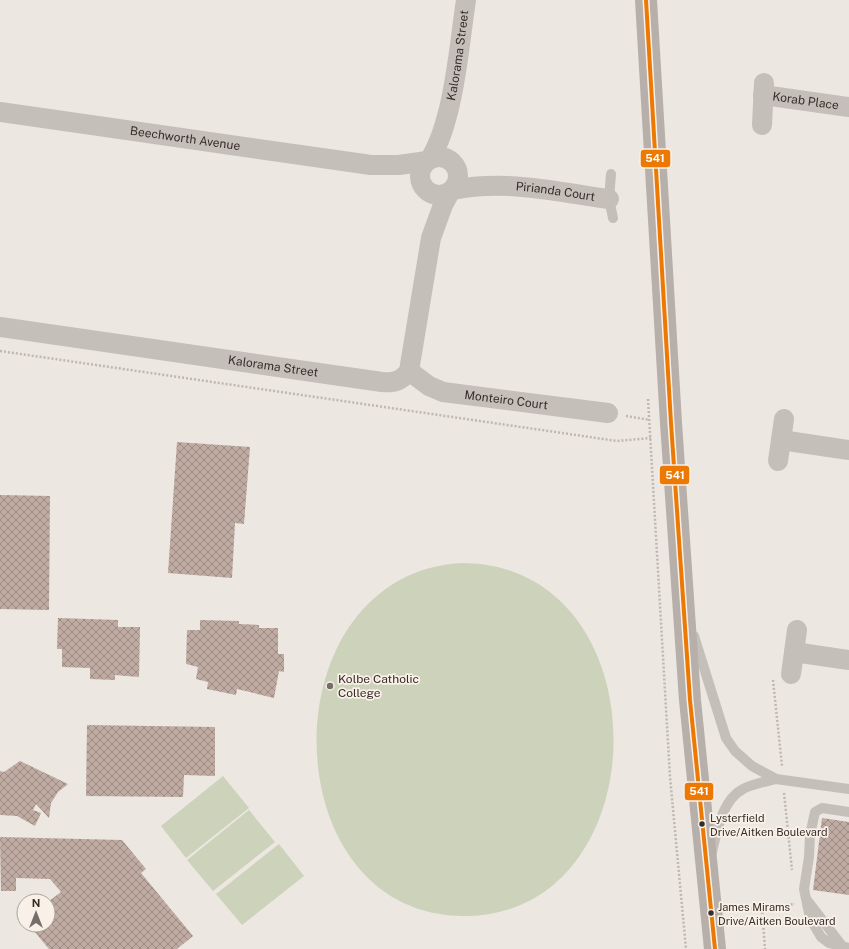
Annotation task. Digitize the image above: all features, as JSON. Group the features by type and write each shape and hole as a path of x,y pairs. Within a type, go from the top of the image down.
{"main road":[{"path":"646,0 671,423 690,700 708,866 715,949"}],"street":[{"name":"Kalorama Street","path":"429,160 441,137 449,110 466,0"},
{"name":"Korab Place","path":"762,125 763,89 849,107"},
{"name":"Kalorama Street","path":"449,110 452,151 455,166"},
{"name":"Beechworth Avenue","path":"0,112 371,164 412,164 429,160"},
{"path":"409,371 431,238 430,212 422,185 420,171 429,160 443,157 455,166 458,179 431,238"},
{"name":"Beechworth Avenue","path":"371,164 422,185"},
{"name":"Pirianda Court","path":"455,166 473,176 502,185"},
{"path":"422,185 432,194 445,195 452,191"},
{"name":"Pirianda Court","path":"452,191 479,185 502,185 609,199"},
{"name":"Kalorama Street","path":"0,327 382,382 395,383 402,379 409,371"},
{"name":"Monteiro Court","path":"409,371 429,386 443,392 608,413"},
{"path":"778,461 784,419"},
{"path":"781,440 849,450"},
{"path":"791,674 797,630"},
{"path":"794,652 849,660"}],"lane":[{"path":"611,174 609,199 613,218"},
{"path":"684,606 726,738 735,752 752,766 776,779 849,789"},
{"path":"708,866 720,820 731,800 742,789 776,779"},
{"path":"846,947 805,897 810,835 815,812 822,808 849,812"}],"path":[{"path":"0,352 617,441 650,438"},
{"path":"608,413 671,423"},
{"path":"743,910 796,904"},
{"path":"762,908 766,949"}],"green space":[{"path":"461,563 528,578 575,618 604,674 614,738 605,803 577,860 531,900 467,916 402,902 355,864 327,809 317,745 325,681 352,624 397,582"},
{"path":"223,776 249,808 186,858 161,826"},
{"path":"249,810 275,842 213,891 187,860"},
{"path":"279,844 304,876 242,925 216,894"}],"building":[{"path":"177,442 250,447 244,524 235,523 232,578 168,573"},
{"path":"0,495 50,496 49,610 0,609"},
{"path":"58,618 118,620 118,627 140,627 139,677 115,675 115,680 90,679 90,668 62,667 62,649 57,649"},
{"path":"200,620 239,621 239,624 259,625 259,628 278,628 278,654 284,654 284,672 279,671 274,698 237,689 236,695 207,689 208,682 196,679 198,667 186,664 187,630 200,630"},
{"path":"87,725 215,727 215,776 184,775 183,797 86,796"},
{"path":"20,761 68,784 58,792 51,803 49,818 36,804 33,810 41,813 35,826 17,816 0,815 0,771 4,772"},
{"path":"822,818 849,822 849,895 813,890"},
{"path":"0,837 122,840 146,869 141,873 193,936 177,949 49,949 36,933 56,933 56,896 61,892 50,879 16,878 16,891 1,891"}],"transit line":[{"name":"541","path":"646,0 671,423 690,700 715,949"}],"place":[{"name":"Kolbe Catholic College","path":"330,686"},
{"name":"Lysterfield Drive/Aitken Boulevard","path":"702,824"},
{"name":"James Mirams Drive/Aitken Boulevard","path":"711,913"}]}
